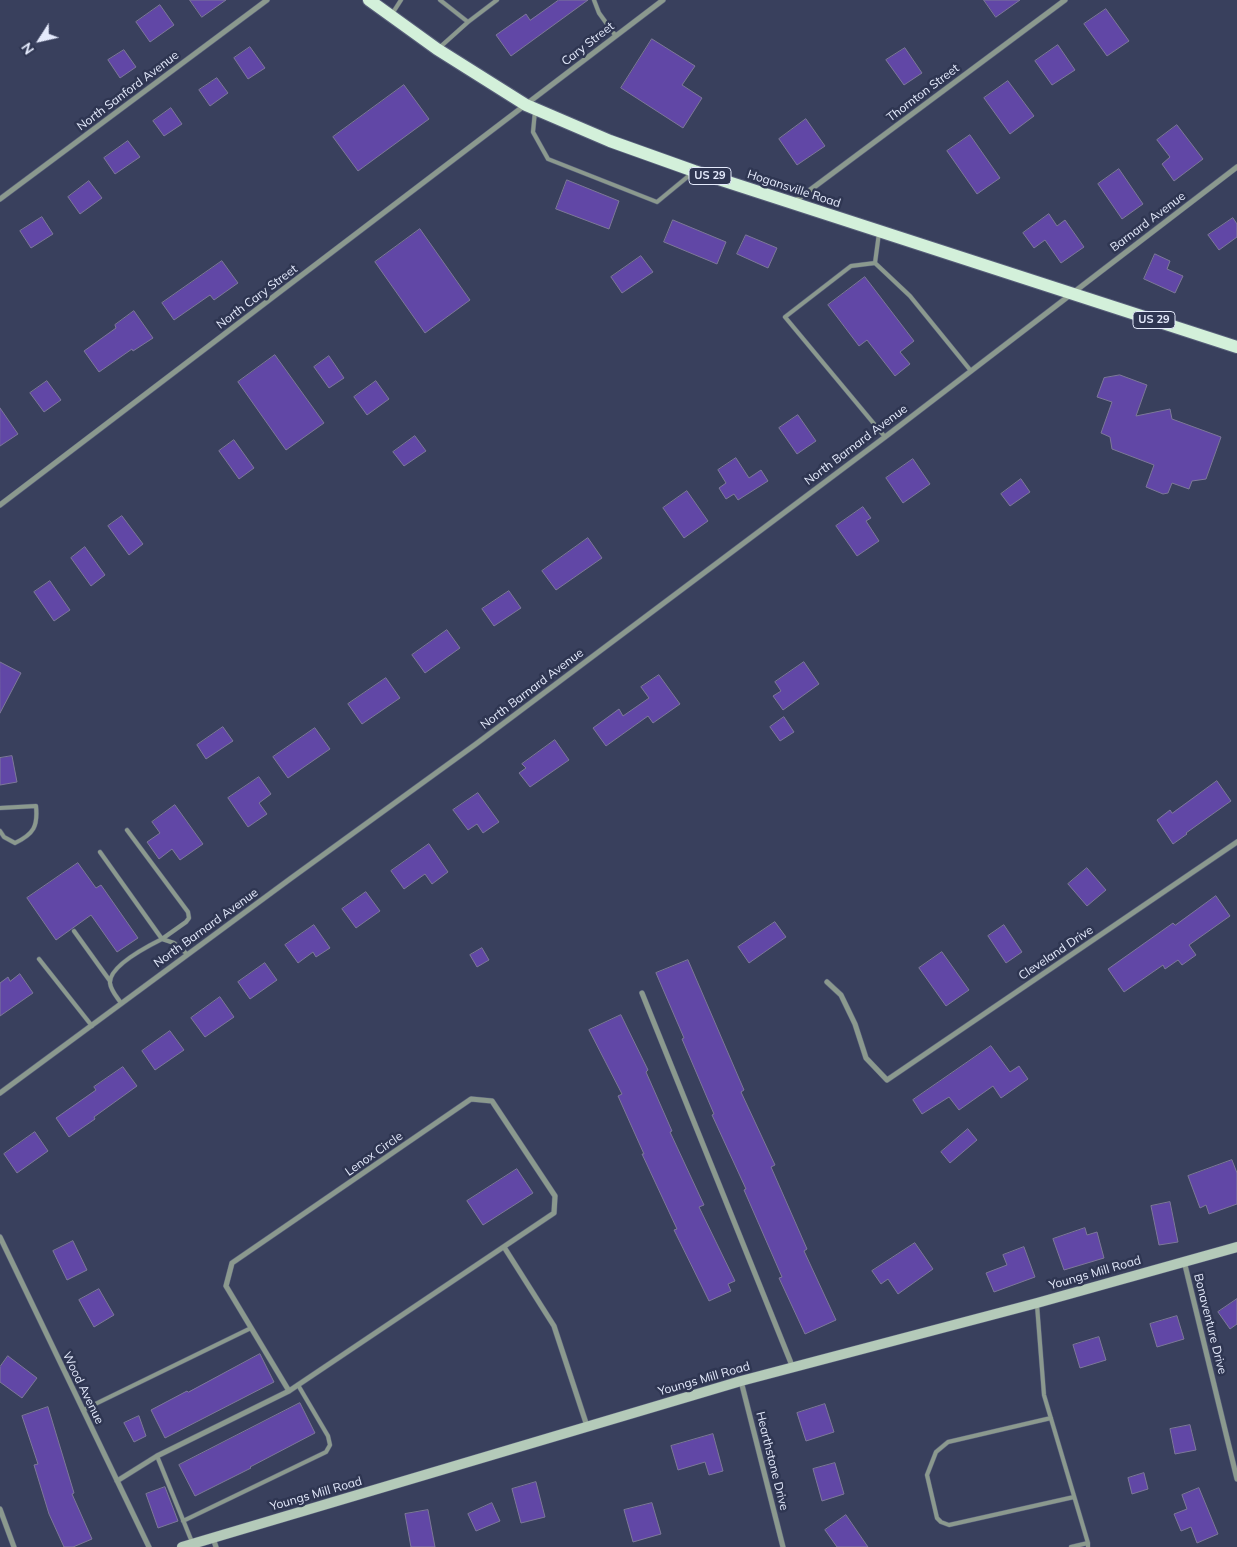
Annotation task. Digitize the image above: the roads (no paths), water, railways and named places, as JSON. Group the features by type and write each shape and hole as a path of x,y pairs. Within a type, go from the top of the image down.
{"main road":[{"name":"Hogansville Road","path":"369,0 437,49 531,106 610,141 694,171 1237,347"}],"street":[{"name":"North Sanford Avenue","path":"0,199 268,0"},
{"name":"Cary Street","path":"531,106 615,35 663,0"},
{"name":"Thornton Street","path":"793,203 1064,0"},
{"name":"North Cary Street","path":"0,505 531,106"},
{"name":"Barnard Avenue","path":"1072,293 1237,167"},
{"name":"North Barnard Avenue","path":"0,1094 187,954 476,744 885,437 1072,293"},
{"name":"Cleveland Drive","path":"827,982 841,995 855,1024 866,1058 888,1080 1237,842"},
{"path":"642,993 793,1368"},
{"name":"Lenox Circle","path":"117,1481 157,1456 289,1391 554,1213 555,1196 492,1101 471,1099 232,1263 226,1286 289,1391"},
{"name":"Wood Avenue","path":"0,1237 149,1547"},
{"path":"504,1247 554,1326 588,1427"},
{"name":"Youngs Mill Road","path":"182,1547 214,1542 741,1381 1037,1303 1237,1247"},
{"name":"Bonaventure Drive","path":"1184,1261 1237,1479"},
{"name":"Hearthstone Drive","path":"741,1381 783,1547"},
{"path":"0,1509 14,1547"}],"lane":[{"path":"391,15 401,0"},
{"path":"440,0 468,22"},
{"path":"437,49 497,0"},
{"path":"594,0 599,13 615,35"},
{"path":"531,106 533,132 548,159 657,202 694,171"},
{"path":"875,263 879,231"},
{"path":"875,263 910,296 971,371"},
{"path":"875,263 851,266 786,318 885,437"},
{"path":"0,808 36,806 38,822 28,837 15,843 4,837 0,831"},
{"path":"110,981 113,971 190,918 188,912 127,830"},
{"path":"100,852 162,939 174,943 187,954"},
{"path":"74,931 110,981 112,990 121,1003"},
{"path":"38,959 92,1026"},
{"path":"1037,1303 1044,1395 1088,1545 1071,1547"},
{"path":"83,1410 252,1328"},
{"path":"183,1521 326,1452 330,1445 328,1436 298,1385"},
{"path":"1051,1418 948,1442 936,1452 927,1475 937,1518 949,1526 1074,1497"},
{"path":"157,1456 192,1544"}]}
